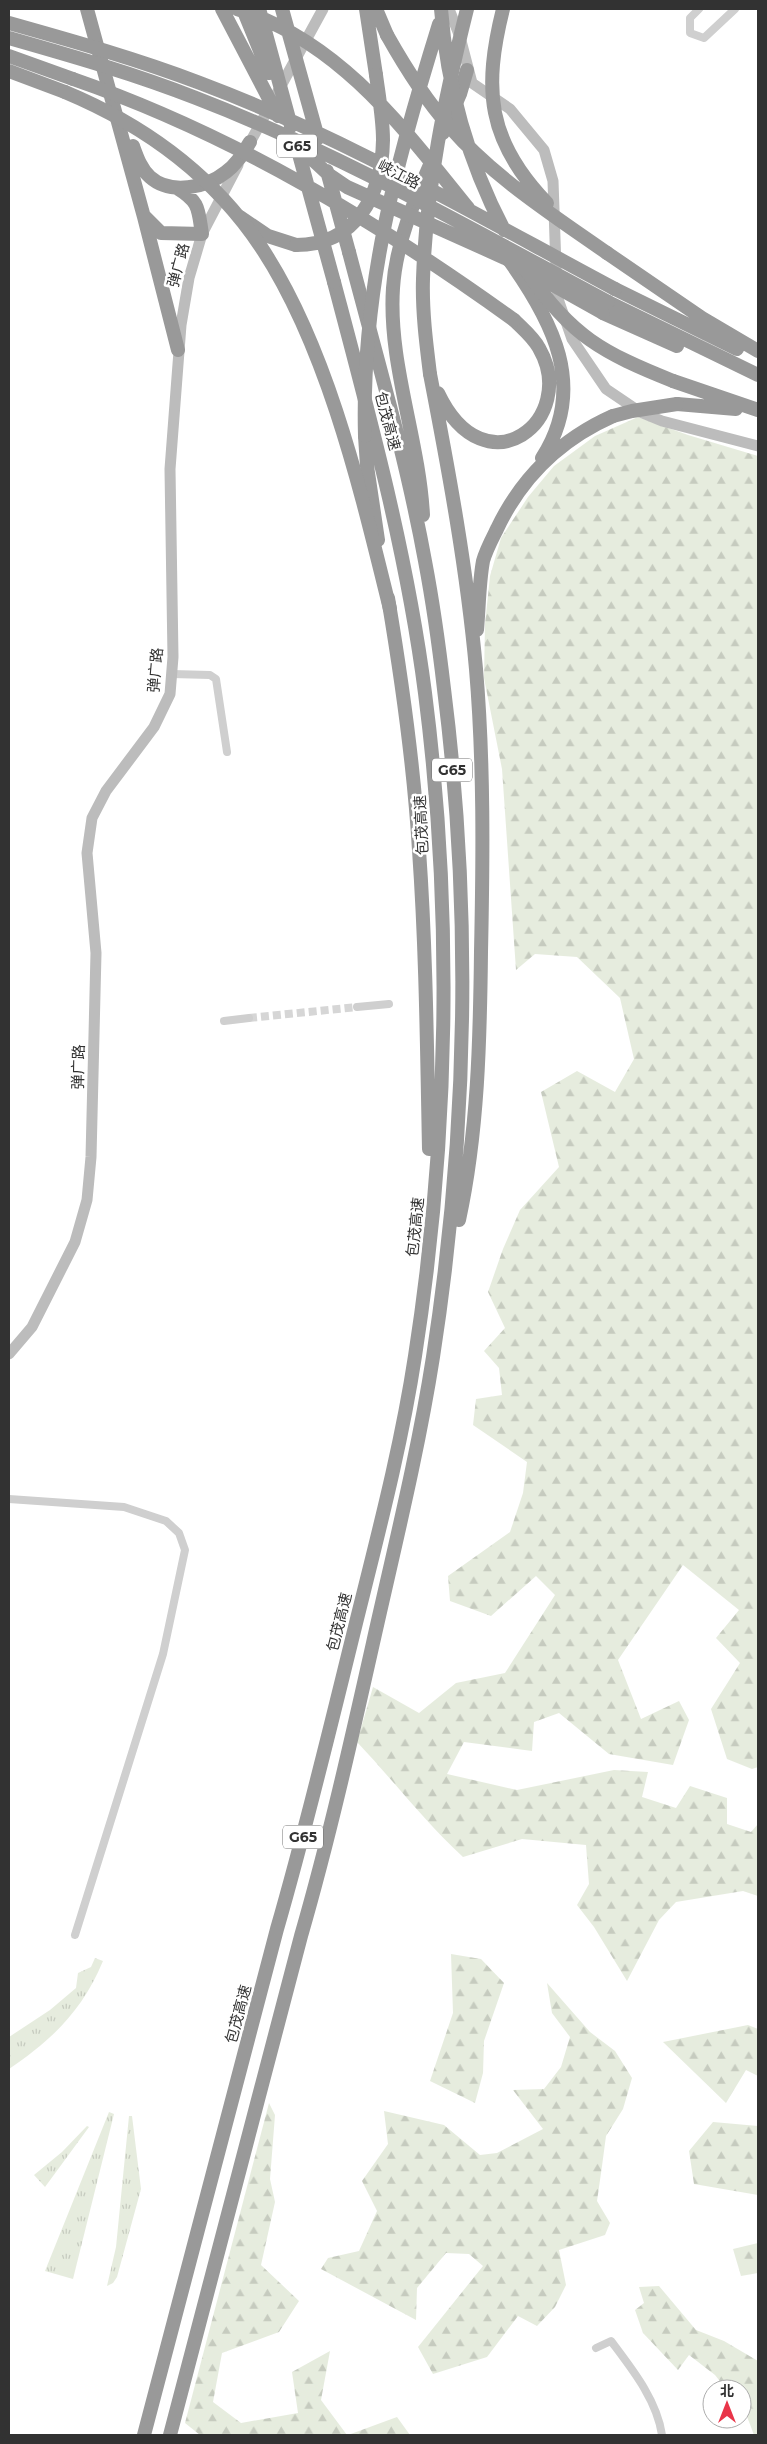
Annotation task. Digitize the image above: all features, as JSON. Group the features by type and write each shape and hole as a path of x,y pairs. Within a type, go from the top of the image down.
{"highway":[{"path":"87,9 178,350"},
{"path":"96,9 138,159 150,178 177,188 190,196 198,206 202,234 161,232 144,217"},
{"path":"222,9 281,121 296,144 328,174 368,198 505,258 606,308"},
{"path":"237,9 272,23 303,39 330,58 371,93 400,124 505,253 528,285 551,329 563,372 564,396 561,415 545,454 501,521 484,559 476,671"},
{"path":"243,9 305,176"},
{"name":"包茂高速","path":"144,2435 277,1929 300,1851 386,1500 414,1361 431,1232 440,1102 442,973 439,867 430,735 416,628 392,503 259,9"},
{"name":"包茂高速","path":"170,2435 301,1936 324,1858 404,1505 432,1362 450,1231 459,1117 461,1040 460,917 448,727 426,563 405,471 349,252 282,9"},
{"path":"230,208 268,236 296,245 311,245 328,241 342,233 366,207 380,171 383,138 366,9"},
{"path":"376,9 401,62 450,128 470,149 516,187 607,253 702,318 758,351"},
{"path":"442,9 448,65 465,138 493,209 523,265 559,315 581,335 609,352 673,381 758,412"},
{"path":"431,1232 423,908 408,723 367,466 364,395 368,318 389,203 442,9"},
{"path":"441,1298 468,1170 477,1076 481,977 482,850 476,671 465,575 430,374 423,280 426,231 439,139 467,9"},
{"path":"503,9 495,45 491,86 492,107 507,148 545,201 607,253"},
{"name":"峡江路","path":"9,23 93,46 147,64 256,106 388,169 691,328 758,358"},
{"name":"峡江路","path":"9,38 142,78 250,120 373,179 606,308 758,375"},
{"path":"9,56 154,110 280,172 408,247 514,320 528,333 540,348 547,366 549,385 546,402 539,418 526,433 512,441 494,442 477,438 465,431 453,420 444,406 430,374"},
{"path":"426,563 419,471 395,338 392,288 396,264 408,220 460,94 467,70"},
{"path":"9,71 66,92 111,113 154,139 193,170 230,208 273,266 308,336 346,447 390,609"},
{"path":"177,188 193,187 212,182 239,160 250,142"},
{"path":"532,473 565,443 613,416 677,404 699,404 758,412"}],"main road":[{"name":"弹广路","path":"9,1354 32,1327 71,1250 87,1200 91,1157 96,953 87,853 92,818 106,791 154,727 170,694 172,674 170,469 178,350 186,293 202,234 323,9"},
{"path":"449,9 460,37 467,70 472,83 510,109 544,150 554,181 557,296 572,339 606,390 640,412 662,421 758,446"}],"street":[{"path":"699,9 690,18 690,33 704,38 735,9"},
{"path":"172,674 210,675 216,678 227,752"},
{"path":"357,1007 389,1004"},
{"path":"224,1021 249,1018"},
{"path":"9,1498 124,1507 166,1521 179,1533 185,1550 163,1654 75,1935"},
{"path":"596,2348 610,2341 624,2358 657,2409 662,2435"}],"green space":[{"path":"638,417 688,435 758,456 758,1767 752,1769 727,1759 711,1709 740,1663 716,1638 739,1610 683,1565 618,1660 641,1719 679,1701 689,1720 673,1765 609,1754 559,1713 534,1722 532,1751 464,1742 447,1774 517,1790 614,1770 648,1772 642,1797 676,1808 690,1786 727,1798 727,1824 751,1832 758,1824 758,1896 743,1891 676,1902 659,1920 627,1981 594,1927 577,1905 589,1884 586,1845 522,1839 463,1857 435,1829 357,1742 373,1687 419,1713 456,1683 505,1673 555,1595 536,1576 491,1616 450,1601 448,1576 510,1532 523,1493 527,1462 473,1425 476,1399 502,1395 499,1368 484,1351 505,1328 488,1292 503,1249 520,1210 559,1167 541,1092 577,1071 615,1092 634,1059 620,998 577,957 535,954 516,970 502,769 484,678 485,624 490,576 501,538 528,497 554,466 595,436"},
{"path":"451,1954 481,1959 504,1983 484,2041 483,2073 475,2103 430,2081 453,2013"},
{"path":"95,1958 103,1961 86,1995 76,2009 53,2035 9,2069 9,2037 50,2010 76,1988 78,1973 91,1967"},
{"path":"547,1983 590,2032 615,2051 632,2078 623,2109 606,2136 597,2201 610,2223 605,2235 559,2250 566,2285 555,2307 537,2326 518,2316 487,2357 433,2374 418,2347 483,2266 469,2254 446,2253 417,2288 416,2320 321,2269 328,2258 359,2251 377,2211 362,2181 388,2144 384,2111 444,2125 480,2155 497,2153 543,2129 513,2090 544,2089 561,2067 570,2037 552,2013"},
{"path":"748,2025 758,2029 758,2076 746,2070 726,2103 663,2042"},
{"path":"269,2103 275,2115 270,2179 275,2202 261,2265 299,2301 279,2332 222,2353 213,2402 241,2423 298,2413 292,2372 330,2351 321,2400 347,2435 200,2435 185,2423"},
{"path":"109,2112 114,2114 73,2279 45,2271"},
{"path":"129,2116 132,2116 141,2189 117,2277 113,2283 107,2286 116,2247"},
{"path":"713,2122 758,2126 758,2195 694,2184 689,2151"},
{"path":"87,2126 89,2127 45,2187 34,2175 62,2152"},
{"path":"758,2243 758,2273 741,2276 733,2249"},
{"path":"659,2286 696,2330 724,2341 758,2361 758,2435 754,2435 752,2429 752,2379 718,2379 689,2355 678,2370 643,2333 635,2310 644,2303 639,2287"},
{"path":"397,2417 410,2435 348,2435"}],"tunnel":[{"path":"249,1018 357,1007"}]}
